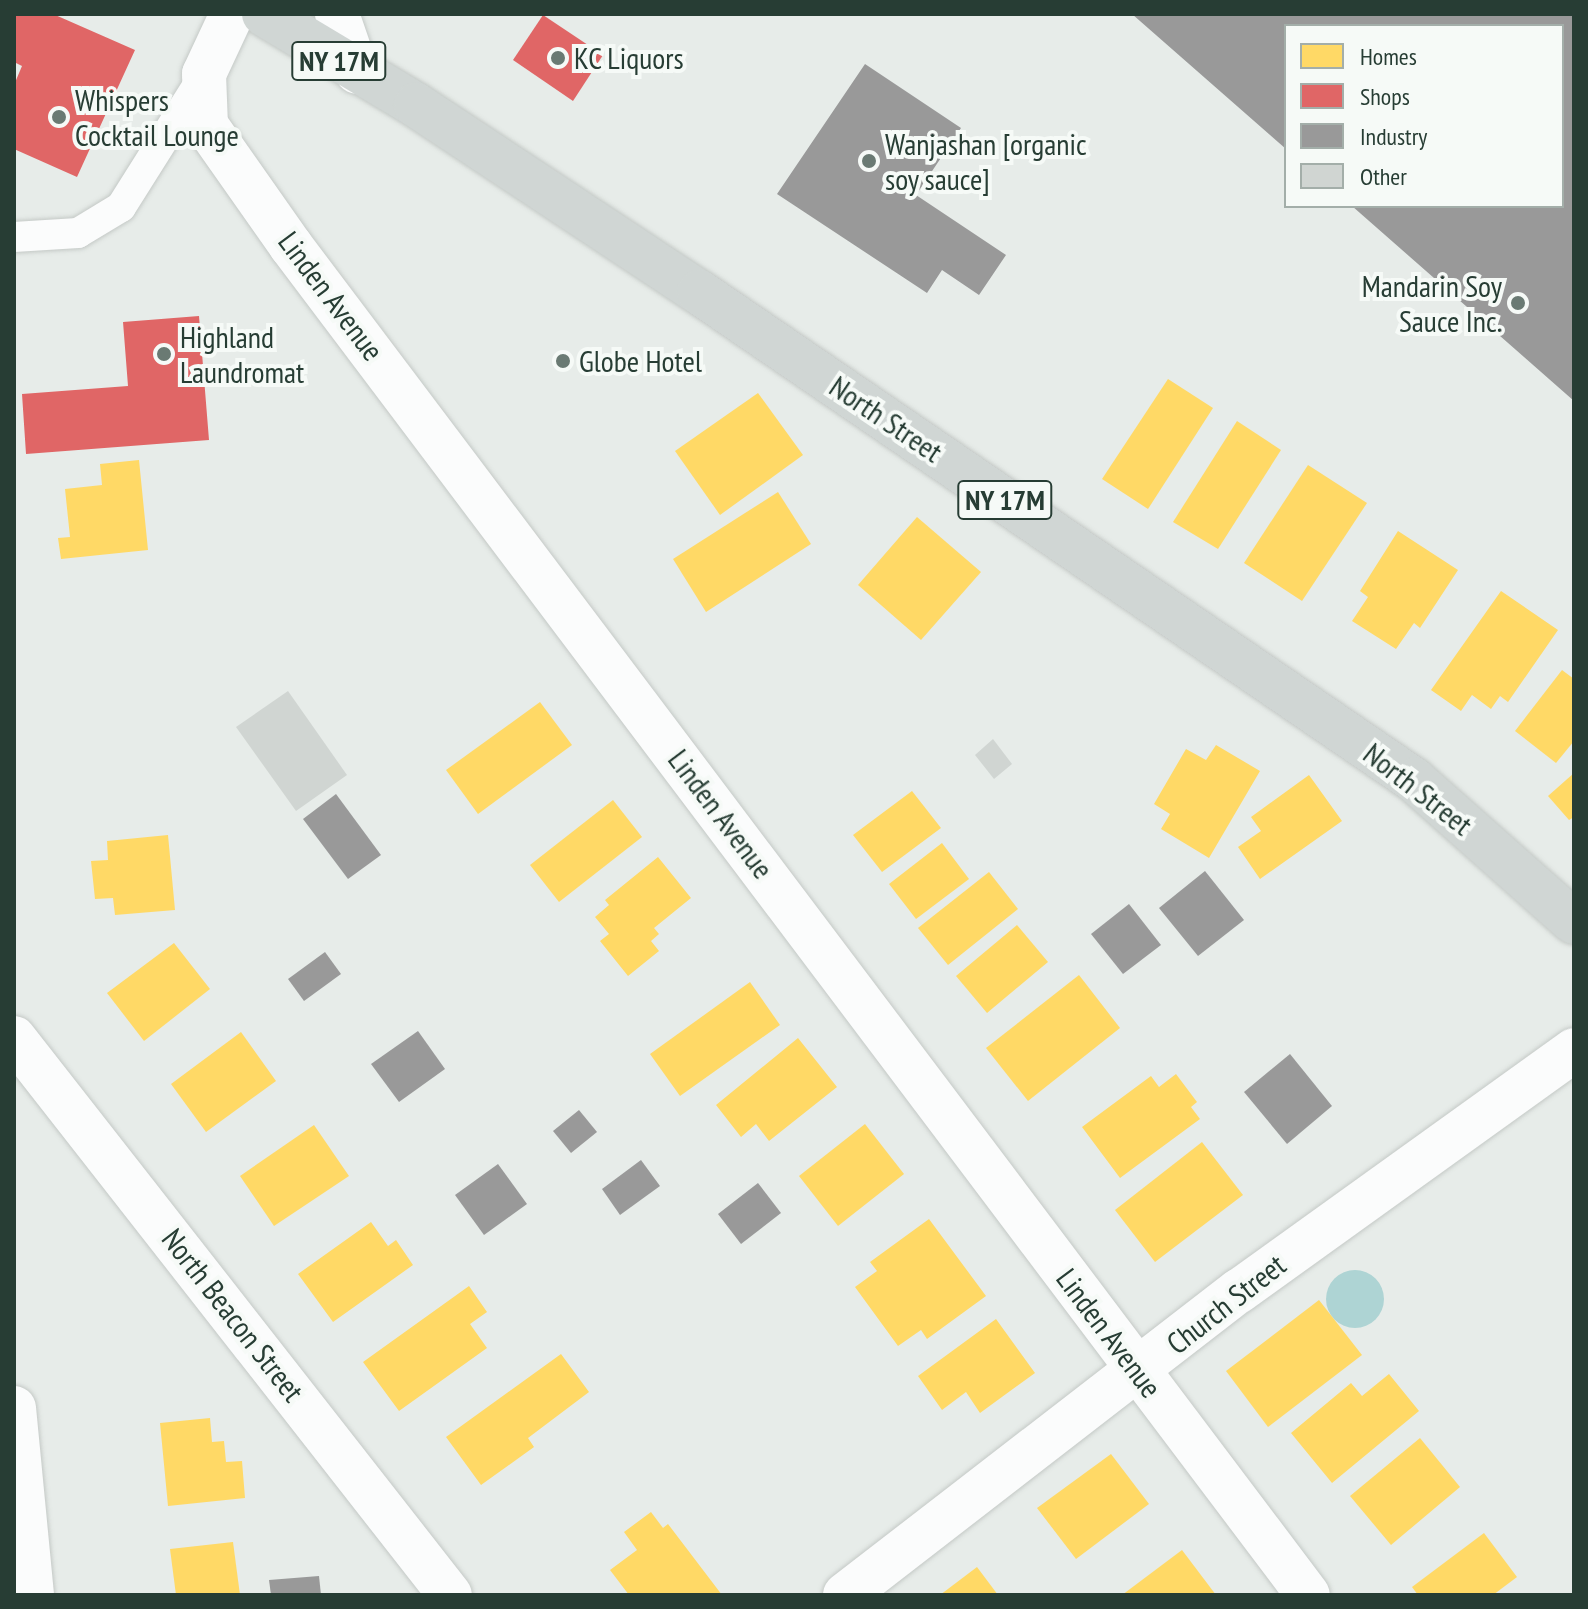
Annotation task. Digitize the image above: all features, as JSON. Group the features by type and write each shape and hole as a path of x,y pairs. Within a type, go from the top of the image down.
{"main road":[{"name":"NY 17M","path":"264,14 357,72"},
{"name":"North Street","path":"357,72 416,105 699,292 1414,780 1574,922"}],"street":[{"name":"Linden Avenue","path":"232,14 204,74 206,125 291,246 1308,1595"},
{"path":"337,14 357,72"},
{"name":"North Beacon Street","path":"14,1038 450,1595"},
{"name":"Church Street","path":"845,1595 1139,1372 1239,1291 1574,1050"},
{"path":"14,1408 32,1595"}],"lane":[{"path":"14,237 78,233 121,207 204,74"}],"water":[{"path":"1355,1270 1376,1278 1384,1299 1376,1320 1355,1328 1334,1320 1326,1299 1334,1278"}],"building: Homes":[{"path":"1168,379 1213,408 1148,509 1102,479"},
{"path":"758,393 803,455 720,515 675,451"},
{"path":"1237,421 1281,450 1218,549 1173,522"},
{"path":"139,460 148,550 61,559 58,538 70,537 65,489 102,485 100,464"},
{"path":"1308,465 1367,503 1302,601 1244,563"},
{"path":"778,492 811,544 706,612 673,559"},
{"path":"917,517 981,572 921,640 858,585"},
{"path":"1398,531 1458,570 1420,628 1414,623 1396,649 1352,621 1368,597 1360,591"},
{"path":"1501,591 1558,630 1508,702 1500,696 1491,709 1472,695 1461,711 1431,690"},
{"path":"1562,670 1574,679 1574,741 1556,763 1515,731"},
{"path":"540,702 572,745 478,814 446,770"},
{"path":"1216,745 1260,771 1209,858 1161,829 1170,814 1154,804 1186,749 1206,760"},
{"path":"1574,773 1574,817 1569,820 1548,796"},
{"path":"1309,775 1342,821 1260,879 1238,847 1261,831 1251,817"},
{"path":"912,791 941,828 882,872 853,835"},
{"path":"613,800 642,837 559,902 530,865"},
{"path":"168,835 175,910 115,915 113,898 95,899 91,861 108,860 107,841"},
{"path":"942,843 969,879 916,919 889,884"},
{"path":"658,857 691,898 654,928 659,934 651,941 659,951 628,976 600,941 609,934 595,917 609,905 605,900"},
{"path":"989,872 1018,909 948,965 918,928"},
{"path":"1017,925 1048,962 987,1013 956,976"},
{"path":"174,943 210,989 144,1041 107,993"},
{"path":"1079,975 1120,1028 1028,1101 986,1048"},
{"path":"750,982 780,1025 680,1096 650,1054"},
{"path":"241,1032 276,1081 206,1132 171,1084"},
{"path":"798,1038 837,1087 769,1141 756,1124 741,1137 716,1105"},
{"path":"1176,1074 1197,1102 1191,1107 1200,1119 1120,1178 1082,1127 1151,1076 1159,1087"},
{"path":"865,1124 904,1174 838,1226 799,1176"},
{"path":"314,1125 349,1176 274,1226 240,1176"},
{"path":"1202,1142 1243,1195 1155,1262 1115,1210"},
{"path":"929,1219 986,1296 927,1339 921,1330 898,1346 855,1287 877,1271 870,1262"},
{"path":"371,1222 388,1246 396,1240 413,1265 333,1322 298,1274"},
{"path":"469,1286 487,1312 470,1324 487,1348 399,1411 363,1362"},
{"path":"1319,1300 1362,1355 1268,1427 1226,1371"},
{"path":"996,1319 1035,1373 980,1413 966,1392 942,1410 918,1376"},
{"path":"561,1354 589,1392 528,1438 534,1447 481,1485 446,1437"},
{"path":"1389,1374 1419,1411 1332,1483 1291,1433 1351,1383 1362,1396"},
{"path":"210,1418 212,1442 224,1441 226,1462 242,1461 245,1498 168,1506 160,1423"},
{"path":"1420,1438 1460,1487 1391,1545 1350,1496"},
{"path":"1111,1454 1149,1504 1076,1559 1037,1508"},
{"path":"651,1512 663,1528 668,1524 722,1595 629,1595 610,1570 637,1550 624,1532"},
{"path":"1484,1533 1517,1577 1493,1595 1418,1595 1412,1587"},
{"path":"233,1542 240,1595 176,1595 170,1549"},
{"path":"1182,1550 1216,1595 1122,1595"},
{"path":"977,1567 998,1595 940,1595"}],"building: Shops":[{"name":"Whispers Cocktail Lounge","path":"14,14 53,14 135,50 77,177 14,149 14,85 22,66 14,62"},
{"name":"KC Liquors","path":"543,15 603,55 573,101 513,60"},
{"name":"Highland Laundromat","path":"199,316 209,440 26,454 22,394 128,386 123,322"}],"building: Industry":[{"name":"Mandarin Soy Sauce Inc.","path":"1132,14 1574,14 1574,401 1354,208 1564,208 1564,24 1284,24 1284,147"},
{"name":"Wanjashan [organic soy sauce]","path":"865,64 961,128 916,195 1006,255 979,295 942,270 927,293 777,194"},
{"path":"336,794 381,855 348,879 303,819"},
{"path":"1205,871 1244,920 1198,956 1159,908"},
{"path":"1129,904 1161,945 1123,974 1091,934"},
{"path":"325,952 341,974 304,1001 288,979"},
{"path":"418,1031 445,1069 399,1102 371,1064"},
{"path":"1290,1054 1332,1106 1287,1144 1244,1092"},
{"path":"579,1110 597,1132 571,1153 553,1131"},
{"path":"641,1160 660,1186 620,1215 602,1189"},
{"path":"498,1164 527,1204 484,1235 455,1195"},
{"path":"758,1183 781,1213 741,1244 718,1214"},
{"path":"319,1576 321,1595 271,1595 269,1580"}],"building: Other":[{"path":"288,691 347,775 296,811 236,727"},
{"path":"993,739 1012,764 994,779 975,755"}],"place":[{"name":"KC Liquors","path":"558,58"},
{"name":"Whispers Cocktail Lounge","path":"59,117"},
{"name":"Wanjashan [organic soy sauce]","path":"869,161"},
{"name":"Mandarin Soy Sauce Inc.","path":"1518,303"},
{"name":"Highland Laundromat","path":"164,354"},
{"name":"Globe Hotel","path":"563,361"}]}
